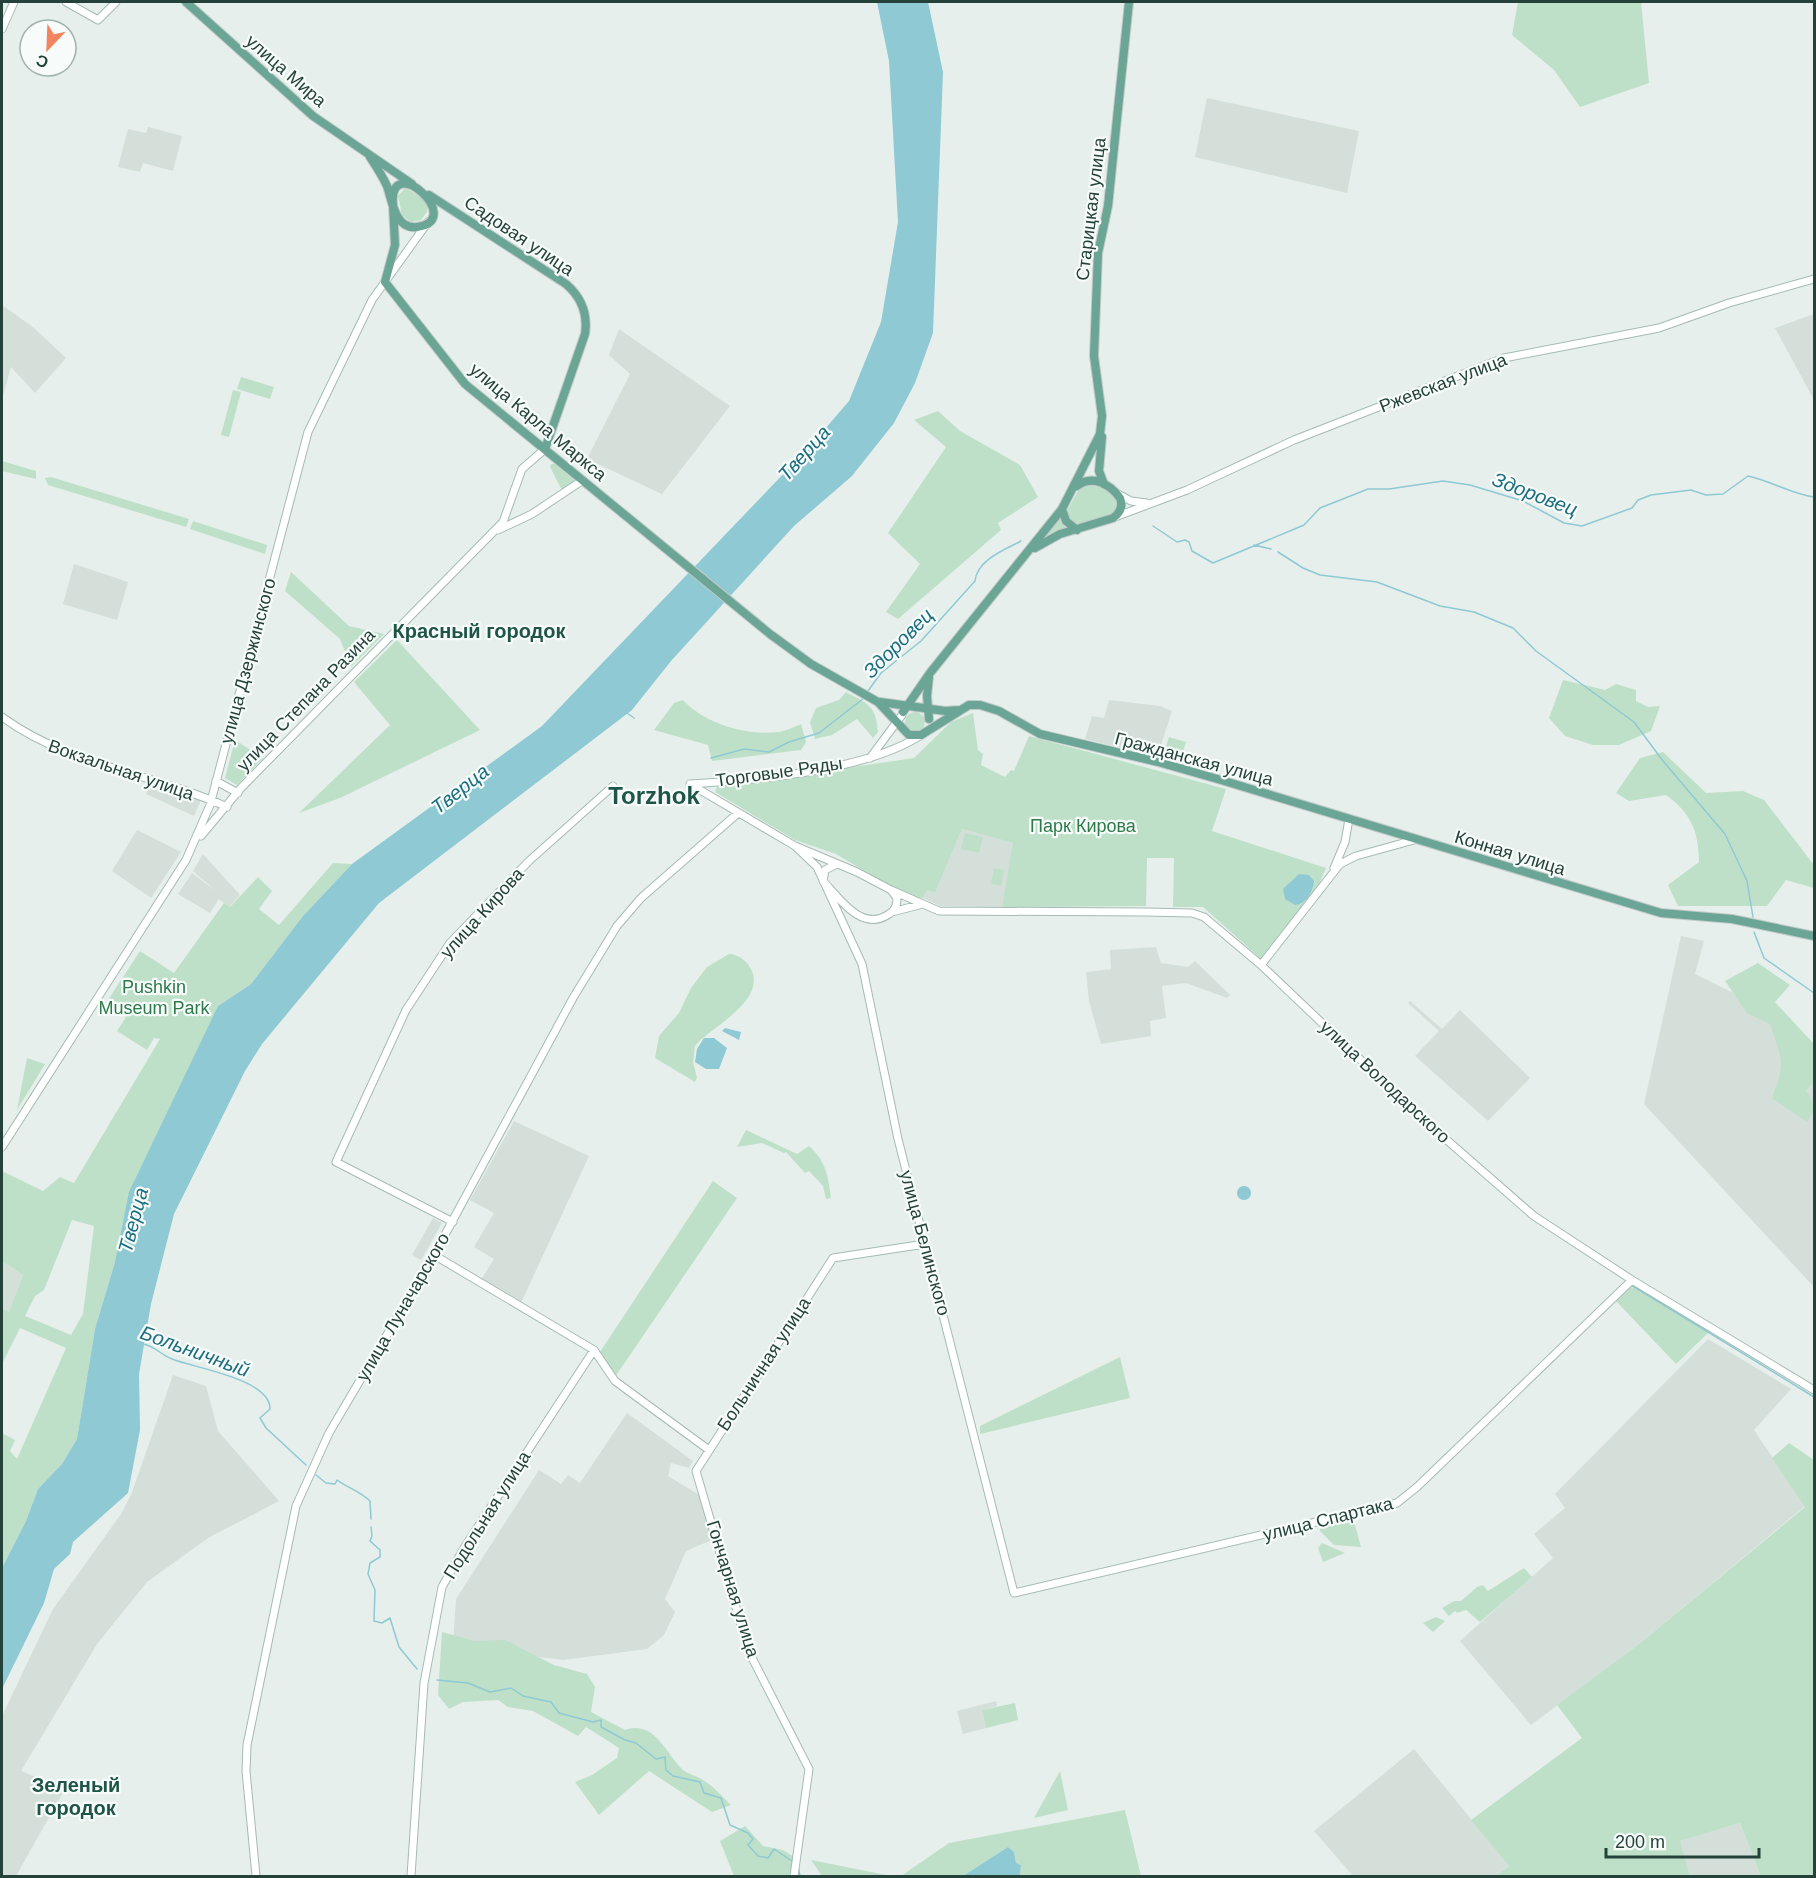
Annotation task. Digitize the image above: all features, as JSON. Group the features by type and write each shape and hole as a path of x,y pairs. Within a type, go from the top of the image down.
{"main road":[{"name":"улица Мира","path":"186,2 313,116 421,190"},
{"name":"Старицкая улица","path":"1105,485 1099,471 1102,426 1094,356 1098,253 1108,206 1129,2"},
{"name":"улица Мира","path":"370,157 381,174 393,205"},
{"path":"385,282 395,245 393,205 393,193 399,186 406,184 421,190 432,204 429,220 417,227 405,224 393,205"},
{"name":"Садовая улица","path":"421,190 566,284 579,299 586,321"},
{"name":"улица Карла Маркса","path":"385,282 463,382 744,613 810,664 876,700"},
{"name":"улица Степана Разина","path":"545,449 583,339 586,321"},
{"path":"902,730 900,722 930,673 1062,509 1075,487 1102,426"},
{"path":"1022,559 1045,542 1113,518 1121,507 1121,500 1105,485 1090,480 1075,487"},
{"path":"1062,509 1066,521 1077,530"},
{"path":"923,734 929,719 927,693 930,673"},
{"path":"888,703 906,698 921,687"},
{"path":"876,700 902,730 912,736 923,734 966,707"},
{"name":"Гражданская улица","path":"876,700 909,709 928,708 952,711 966,707 995,709 1040,734 1158,762 1413,840"},
{"path":"909,709 924,711 929,719"},
{"name":"Конная улица","path":"1413,840 1661,913 1681,917 1732,919 1815,936"}],"street":[{"path":"2,29 14,2"},
{"path":"66,2 98,20 116,2"},
{"name":"улица Дзержинского","path":"2,1147 196,842 212,800 305,440 366,312 429,220"},
{"name":"Ржевская улица","path":"1113,518 1188,490 1294,440 1504,358 1659,328 1729,303 1815,279"},
{"name":"улица Степана Разина","path":"196,842 238,793 493,532 509,511 522,469 545,449"},
{"name":"улица Степана Разина","path":"493,532 532,514 584,480"},
{"path":"1115,492 1135,502 1152,503"},
{"path":"868,759 896,722 909,709"},
{"path":"888,735 889,713"},
{"name":"Вокзальная улица","path":"2,717 28,735 57,750 212,800 226,807"},
{"name":"Торговые Ряды","path":"737,814 690,784 760,777 868,759 896,750 923,734"},
{"path":"216,781 238,793"},
{"name":"улица Кирова","path":"453,1222 336,1162 406,1010 450,943 529,861 613,786"},
{"path":"737,814 795,846 814,863 823,881"},
{"name":"улица Луначарского","path":"256,1876 246,1749 296,1506 328,1433 453,1222 573,998 617,926 640,898 737,814"},
{"path":"1261,965 1333,870 1345,842 1349,819"},
{"path":"1333,870 1356,856 1413,840"},
{"name":"улица Володарского","path":"795,846 921,905 939,911 1194,913 1206,918 1261,965 1425,1121 1534,1216 1632,1280 1815,1390"},
{"path":"823,881 825,870 837,864"},
{"name":"улица Володарского","path":"823,881 860,917 875,919 921,905"},
{"name":"улица Белинского","path":"823,881 862,964 867,982 898,1139 1014,1593"},
{"path":"890,913 897,903 891,890"},
{"name":"Больничная улица","path":"696,1471 833,1258 925,1244"},
{"path":"434,1255 594,1350 615,1381 709,1450"},
{"name":"улица Спартака","path":"1014,1593 1397,1503 1424,1480 1632,1280"},
{"name":"Подольная улица","path":"411,1876 424,1683 442,1587 464,1548 594,1350"},
{"name":"Гончарная улица","path":"696,1471 749,1652 809,1769 796,1869"}],"shaded area":[{"path":"1207,98 1359,131 1347,193 1195,157"},
{"path":"148,127 182,136 173,171 143,163 140,172 118,167 128,129 146,133"},
{"path":"2,305 34,328 66,358 35,393 11,367 2,399"},
{"path":"1814,314 1814,400 1775,328"},
{"path":"619,329 730,406 662,494 587,459 630,374 609,355"},
{"path":"74,564 128,582 117,620 63,604"},
{"path":"1109,700 1160,706 1172,711 1157,757 1085,739 1092,716 1104,718"},
{"path":"150,784 201,800 194,816 146,794"},
{"path":"962,829 1014,843 1002,907 940,906 923,898 927,890 935,893"},
{"path":"137,830 181,852 151,898 112,871"},
{"path":"203,854 240,895 229,907 219,899 210,913 178,894 192,873 216,891 193,871"},
{"path":"1681,936 1704,941 1695,974 1748,1000 1814,1055 1814,1287 1644,1104"},
{"path":"1156,947 1161,963 1188,967 1195,961 1230,995 1227,998 1186,983 1162,986 1166,1018 1150,1021 1151,1036 1101,1044 1089,1001 1086,972 1111,969 1110,950"},
{"path":"1410,1001 1442,1029 1460,1010 1530,1078 1488,1121 1415,1056 1439,1031 1408,1003"},
{"path":"514,1121 589,1156 520,1305 481,1280 494,1259 474,1247 494,1213 470,1200"},
{"path":"433,1218 442,1223 421,1260 412,1255"},
{"path":"2,1261 23,1275 9,1313 2,1308"},
{"path":"1708,1339 1791,1389 1754,1430 1805,1506 1639,1644 1531,1725 1460,1641 1553,1558 1534,1534 1565,1508 1555,1494"},
{"path":"173,1375 206,1386 218,1431 279,1501 208,1538 147,1582 97,1644 21,1771 65,1789 16,1876 2,1876 2,1716 53,1609 121,1514 131,1495"},
{"path":"627,1413 693,1461 689,1468 671,1463 668,1476 701,1496 714,1539 686,1551 665,1599 675,1612 664,1635 647,1649 563,1660 453,1646 456,1599 539,1470 561,1484 568,1475 580,1483"},
{"path":"996,1701 997,1706 982,1710 986,1728 963,1734 957,1711"},
{"path":"1414,1749 1509,1866 1495,1876 1353,1876 1314,1831"},
{"path":"1740,1823 1760,1874 1690,1876 1679,1841"}],"green space":[{"path":"1518,2 1641,2 1649,83 1580,107 1554,70 1512,35"},
{"path":"405,188 422,197 428,205 427,212 421,220 411,222 402,215 398,196"},
{"path":"241,377 274,387 270,399 237,389"},
{"path":"233,390 241,392 229,437 221,435"},
{"path":"938,411 960,431 1020,465 1038,497 998,523 1001,530 898,619 886,612 920,564 888,533 946,447 914,420"},
{"path":"2,461 36,471 36,479 2,471"},
{"path":"551,464 555,464 575,481 562,490 550,467"},
{"path":"51,477 189,519 186,527 48,485 45,478"},
{"path":"1094,483 1114,495 1119,507 1109,515 1089,523 1070,521 1067,511 1080,487"},
{"path":"1060,517 1065,523 1065,528 1046,536"},
{"path":"193,521 267,545 265,554 190,529"},
{"path":"291,572 349,626 384,634 351,667 340,639 285,591"},
{"path":"397,640 480,730 340,798 299,813 390,725 354,682"},
{"path":"1563,680 1605,690 1616,684 1636,690 1636,701 1648,707 1660,706 1651,731 1619,745 1593,745 1565,736 1549,718"},
{"path":"846,692 870,706 875,716 878,732 873,738 857,719 832,735 815,739 810,722 816,708 839,700"},
{"path":"683,700 703,716 740,730 779,732 801,724 806,742 801,750 712,761 708,745 654,730 674,703"},
{"path":"915,712 922,715 925,722 922,729 915,732 908,729 905,722 908,715"},
{"name":"Парк Кирова","path":"973,713 978,750 983,754 981,765 1005,777 1011,770 1014,771 1029,736 1226,789 1212,831 1326,868 1317,889 1261,959 1203,907 1173,907 1174,858 1147,858 1146,906 1002,907 1013,843 962,829 935,893 927,890 923,898 909,897 836,854 795,840 715,792 717,787 914,758 951,722"},
{"path":"1169,737 1186,742 1180,761 1163,755"},
{"path":"235,740 263,758 237,785 225,778"},
{"path":"1663,752 1706,793 1743,791 1764,800 1814,865 1814,888 1786,880 1767,906 1678,906 1668,885 1699,862 1699,851 1692,824 1682,809 1666,795 1629,801 1616,793 1640,758"},
{"path":"965,833 983,837 979,853 961,849"},
{"name":"Pushkin Museum Park","path":"333,863 352,864 303,916 251,984 218,1006 115,1262 95,1329 77,1439 62,1464 38,1489 26,1521 2,1568 2,1433 15,1440 10,1451 17,1459 66,1348 20,1328 2,1364 2,1308 9,1312 23,1275 2,1261 2,1171 43,1191 60,1177 74,1183 160,1039 154,1038 147,1050 117,1031 128,1014 108,1000 140,951 174,973 224,903 230,907 258,877 272,891 259,909 279,925","holes":["72,1220 94,1226 83,1314 71,1335 25,1316 35,1296 44,1290"]},
{"path":"994,868 1004,870 1001,886 991,884"},
{"path":"729,954 738,956 746,962 753,975 753,987 747,999 737,1010 695,1046 693,1062 697,1078 695,1082 655,1058 659,1036 679,1013 691,988 707,967"},
{"path":"1758,963 1790,985 1775,1002 1814,1044 1814,1081 1806,1091 1813,1103 1813,1110 1807,1122 1772,1098 1781,1061 1770,1024 1747,1013 1725,981"},
{"path":"27,1058 45,1064 17,1110"},
{"path":"746,1130 797,1154 809,1146 819,1157 825,1169 831,1198 826,1199 823,1186 809,1171 805,1173 786,1152 762,1143 737,1147"},
{"path":"713,1181 737,1198 615,1377 598,1355"},
{"path":"1631,1287 1642,1290 1710,1331 1676,1364 1615,1300"},
{"path":"1120,1357 1130,1398 980,1434 980,1426"},
{"path":"1789,1443 1814,1460 1814,1876 1751,1876 1760,1874 1740,1823 1680,1841 1690,1876 1495,1876 1509,1866 1471,1820 1582,1738 1557,1705 1639,1644 1805,1507 1772,1458"},
{"path":"1353,1518 1361,1547 1334,1545 1320,1531 1320,1525"},
{"path":"1322,1543 1345,1553 1323,1562 1318,1548"},
{"path":"1524,1568 1532,1577 1480,1622 1466,1610 1457,1613 1455,1611 1449,1616 1442,1608 1454,1601 1461,1601 1477,1587 1483,1585 1488,1591"},
{"path":"1436,1617 1445,1621 1433,1632 1423,1623"},
{"path":"442,1632 475,1641 505,1640 554,1665 587,1674 595,1687 591,1712 625,1730 644,1729 651,1733 682,1769 707,1783 731,1805 712,1812 649,1771 599,1815 575,1782 592,1775 617,1758 619,1748 586,1727 578,1736 533,1711 508,1707 498,1700 463,1702 449,1709 438,1695"},
{"path":"1015,1703 1018,1720 986,1728 982,1710"},
{"path":"1060,1771 1068,1810 1034,1818"},
{"path":"1125,1810 1141,1876 1020,1876 1021,1865 1016,1863 1014,1852 1008,1847 963,1876 901,1876 949,1843"},
{"path":"745,1826 763,1846 783,1850 794,1857 789,1876 734,1876 720,1841"},
{"path":"811,1860 891,1876 822,1876"}],"water":[{"name":"Тверца","path":"877,2 928,2 943,72 933,333 915,383 894,423 852,476 794,526 671,661 632,710 379,903 262,1044 245,1071 174,1214 151,1304 139,1374 140,1430 128,1493 73,1542 70,1554 54,1569 44,1603 2,1689 2,1568 26,1521 38,1489 62,1464 77,1439 95,1329 115,1262 129,1192 218,1006 251,984 303,916 352,864 542,726 812,444 849,401 881,322 898,222 889,61"},
{"path":"1299,874 1309,875 1314,881 1308,897 1295,905 1285,899 1283,889"},
{"path":"725,1028 741,1032 739,1040 722,1031"},
{"path":"704,1038 714,1038 727,1048 719,1069 706,1069 695,1062 697,1049"},
{"path":"1244,1186 1249,1188 1251,1193 1249,1198 1244,1200 1239,1198 1237,1193 1239,1188"},
{"path":"1008,1847 1014,1852 1016,1863 1021,1865 1020,1876 963,1876"}],"waterway":[{"name":"Здоровец","path":"1153,526 1177,542 1185,540 1189,542 1192,551 1213,563 1304,525 1320,508 1368,489 1389,489 1443,481 1470,485 1523,501 1564,523 1582,526 1632,508 1638,500 1651,495 1691,490 1706,495 1723,494 1748,476 1814,497"},
{"name":"Здоровец","path":"868,691 881,673 921,641 975,581 986,561 1021,541"},
{"path":"1254,545 1271,549"},
{"path":"1278,552 1303,568 1320,575 1377,582 1440,606 1474,612 1513,628 1536,651 1634,722 1663,761 1725,834 1747,881 1753,917"},
{"name":"Здоровец","path":"711,758 744,749 769,752 789,742 819,733 864,698"},
{"name":"Здоровец","path":"627,713 634,718"},
{"path":"1754,932 1764,958 1814,993"},
{"path":"1631,1285 1814,1397"},
{"name":"Больничный","path":"143,1344 172,1359 230,1376 258,1390 267,1399 270,1409 260,1418 266,1428 306,1465"},
{"name":"Больничный","path":"316,1475 326,1483 335,1484 337,1480 370,1501 371,1519"},
{"name":"Больничный","path":"371,1527 370,1541 380,1550 380,1557 370,1563 368,1574 375,1590 374,1621 382,1623 390,1618 399,1647 417,1669"},
{"name":"Больничный","path":"437,1680 468,1683 490,1692 511,1688 523,1696 551,1702 559,1713 593,1722 601,1720 601,1727 625,1740 636,1743 656,1759 665,1757 666,1770 673,1776 700,1782 704,1793 721,1798 730,1825 748,1833 753,1839 748,1845 758,1856 768,1858 774,1849 792,1861"},
{"name":"Больничный","path":"798,1866 800,1876"}],"district":[{"name":"Красный городок","path":"479,631"},
{"name":"Torzhok","path":"654,796"},
{"name":"Зеленый городок","path":"76,1796"}]}
